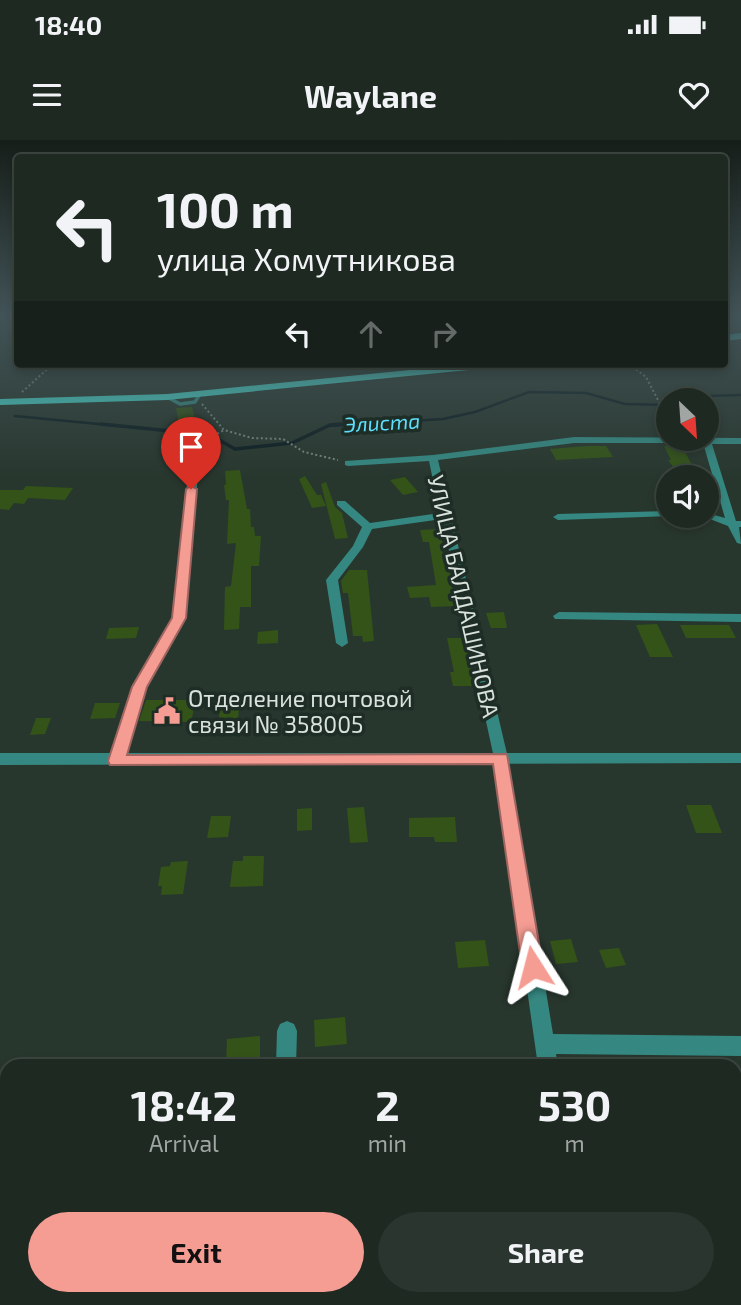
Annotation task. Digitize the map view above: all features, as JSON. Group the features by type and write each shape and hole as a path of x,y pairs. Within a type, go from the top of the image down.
{"main road":[{"path":"0,400 128,396 420,368"},
{"path":"0,400 198,398 460,368"}],"street":[{"path":"348,463 433,458 574,440 656,441"},
{"path":"719,441 741,441"},
{"path":"116,761 139,687 179,618 194,464 166,442"},
{"path":"711,452 741,541"},
{"name":"УЛИЦА БАЛДАШИНОВА","path":"433,458 501,758 547,1059"},
{"path":"341,503 368,526 445,515"},
{"path":"558,517 656,514"},
{"path":"719,519 737,524"},
{"path":"342,643 332,580 358,547 368,526"},
{"path":"559,616 741,618"},
{"path":"0,759 116,761 741,758"},
{"path":"286,1059 287,1031"},
{"path":"544,1044 741,1046"}],"path":[{"path":"21,393 48,368"},
{"path":"635,368 646,377 656,396"},
{"path":"198,398 223,430 252,438 283,439 303,452 348,463"},
{"path":"194,464 195,446 223,430"}],"building":[{"path":"192,407 196,422 179,424 176,408"},
{"path":"606,446 613,457 556,460 550,449"},
{"path":"667,452 685,452 692,465 672,465 668,460 671,460"},
{"path":"240,470 247,509 250,509 251,527 254,527 255,536 261,536 259,566 251,566 251,607 240,607 239,629 224,630 225,587 231,586 236,543 227,544 229,500 226,500 225,471"},
{"path":"305,476 317,495 321,495 326,506 312,508 299,479"},
{"path":"405,477 418,492 403,495 390,480"},
{"path":"326,482 335,507 342,513 348,538 335,539 321,484"},
{"path":"26,486 73,488 65,500 28,498 24,504 14,503 9,510 0,509 0,490 23,490"},
{"path":"439,529 456,606 431,607 429,597 410,598 407,587 436,585 429,542 423,542 420,530"},
{"path":"349,570 367,570 374,641 363,642 362,636 353,636 348,593 343,593 341,581"},
{"path":"504,612 507,628 491,628 486,613"},
{"path":"657,624 673,657 650,657 636,625"},
{"path":"680,625 729,625 736,638 686,638"},
{"path":"139,627 136,638 106,639 109,628"},
{"path":"278,630 278,643 257,644 258,632"},
{"path":"447,638 465,638 476,686 453,686 450,672 454,672"},
{"path":"239,697 238,731 218,733 220,698"},
{"name":"Отделение почтовой связи № 358005","path":"146,700 196,700 191,722 139,721"},
{"path":"95,703 120,703 115,718 90,719"},
{"path":"36,718 51,718 45,734 30,735"},
{"path":"686,805 711,805 722,833 696,833"},
{"path":"364,807 368,842 350,843 347,808"},
{"path":"312,808 312,830 297,831 297,809"},
{"path":"211,816 231,816 228,837 207,838"},
{"path":"455,817 457,842 435,842 434,837 409,837 409,818"},
{"path":"243,856 264,856 263,886 230,887 233,861 243,861"},
{"path":"188,861 183,894 161,895 162,886 158,886 161,867 170,866 171,862"},
{"path":"571,939 578,962 556,964 550,941"},
{"path":"485,940 489,966 458,968 455,942"},
{"path":"619,948 626,965 606,968 599,950"},
{"path":"345,1017 347,1044 315,1047 314,1020"},
{"path":"260,1036 260,1059 226,1059 227,1039"}],"waterway":[{"name":"Элиста","path":"328,426 443,419 475,412 529,392 586,393 625,404 656,405"},
{"name":"Элиста","path":"719,396 741,395"},
{"name":"Элиста","path":"15,416 119,426"},
{"name":"Элиста","path":"101,424 210,435 235,449 292,443 330,425 342,424"}],"place":[{"name":"Отделение почтовой связи № 358005","path":"167,711"}],"route":[{"path":"191,489 179,618 139,687 116,761 501,758 533,967"}]}
